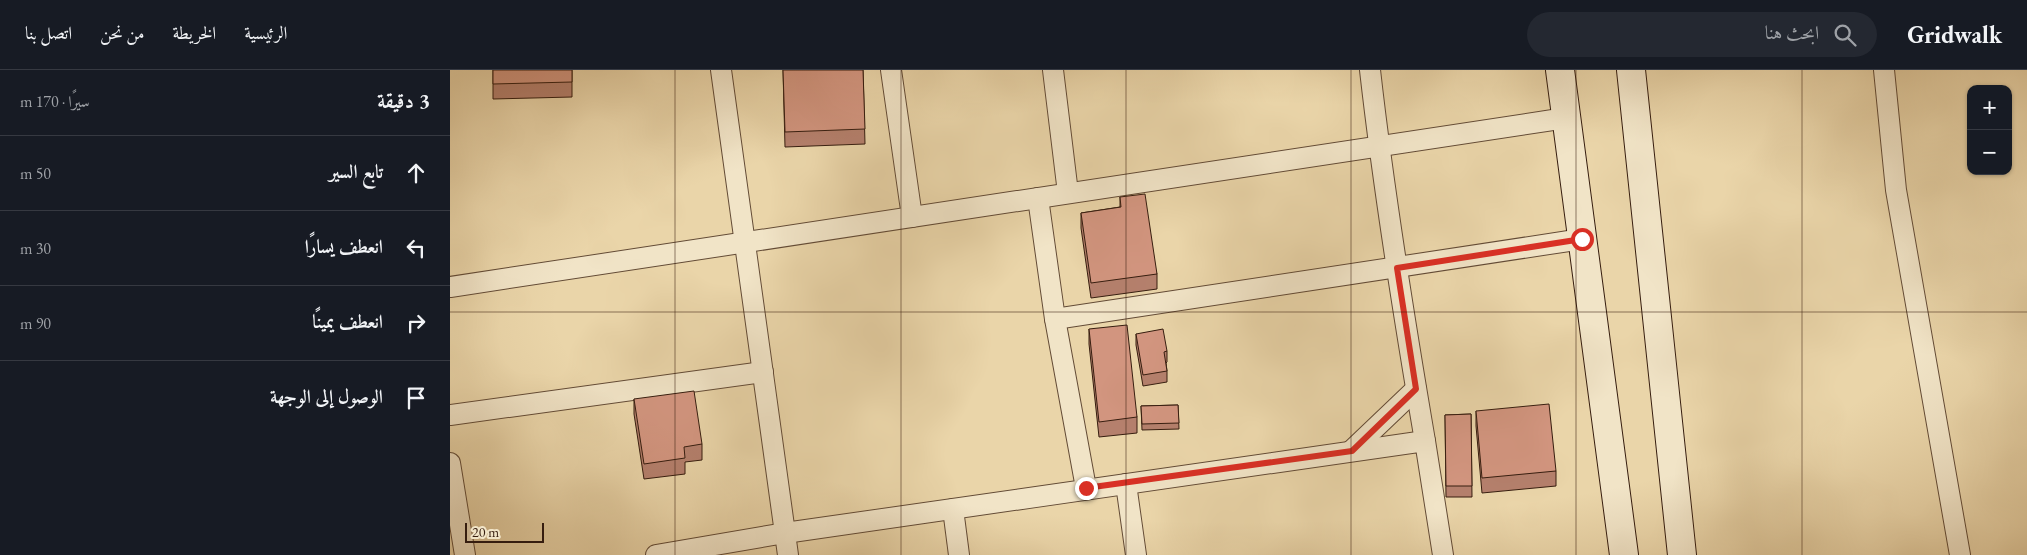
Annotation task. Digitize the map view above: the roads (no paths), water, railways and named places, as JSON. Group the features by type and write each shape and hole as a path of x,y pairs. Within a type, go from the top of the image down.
{"street":[{"path":"721,70 788,555"},
{"path":"891,70 912,217"},
{"path":"1053,70 1068,193"},
{"path":"1370,70 1397,268 1443,555"},
{"path":"1560,70 1624,555"},
{"path":"1631,70 1682,555"},
{"path":"1884,70 1896,190 1960,555"},
{"path":"450,288 1566,118"},
{"path":"1038,198 1055,319 1086,488"},
{"path":"1055,319 1582,239"},
{"path":"450,415 763,372"},
{"path":"1352,451 1416,389"},
{"path":"656,555 785,533 1086,488 1126,484 1425,441"},
{"path":"450,463 459,548"},
{"path":"1126,484 1136,555"},
{"path":"952,508 958,555"}]}
